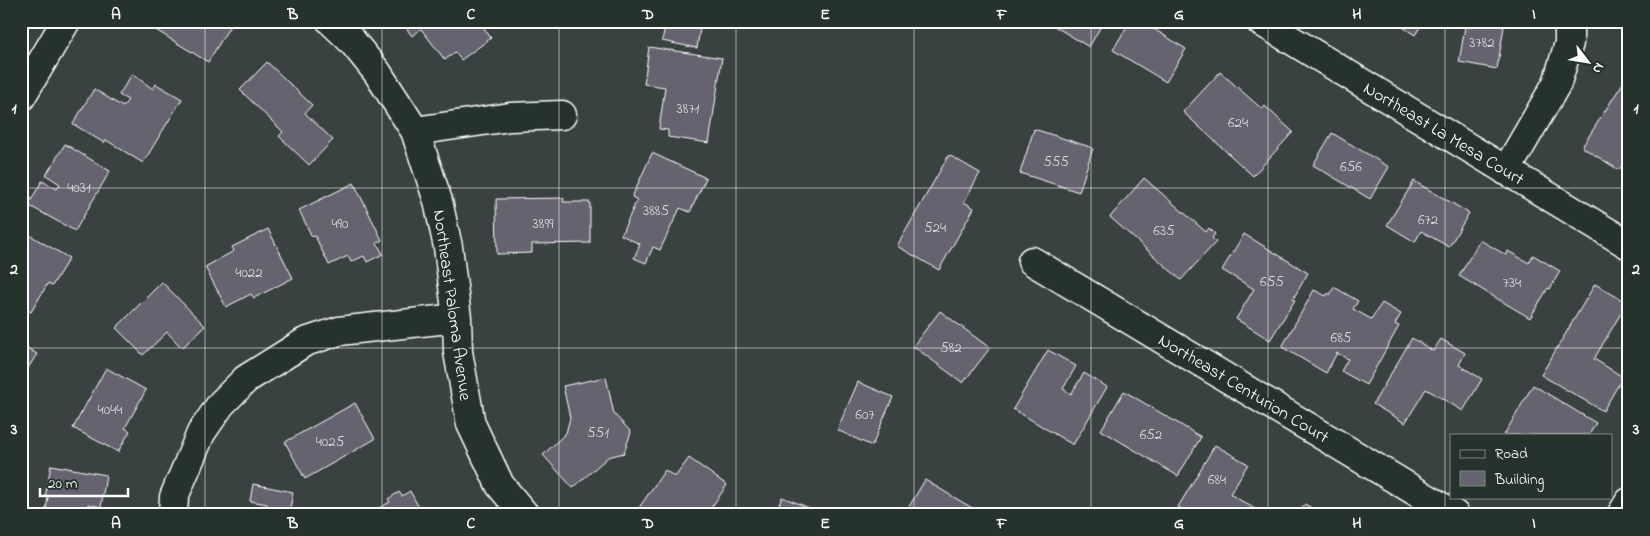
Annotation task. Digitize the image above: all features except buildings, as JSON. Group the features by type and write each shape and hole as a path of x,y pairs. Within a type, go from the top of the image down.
{"street":[{"path":"21,97 66,21"},
{"name":"Northeast Paloma Avenue","path":"331,21 352,41 377,72 415,131 438,201 448,246 457,318 458,352 471,424 500,486 525,515"},
{"name":"Northeast La Mesa Court","path":"1260,21 1629,245"},
{"path":"1506,171 1557,83 1569,43 1569,21"},
{"path":"415,131 510,117 562,115"},
{"name":"Northeast Centurion Court","path":"1032,261 1455,515"},
{"path":"173,515 174,497 201,433 221,404 246,379 305,342 339,331 457,318"},
{"path":"1621,515 1629,502"}]}
